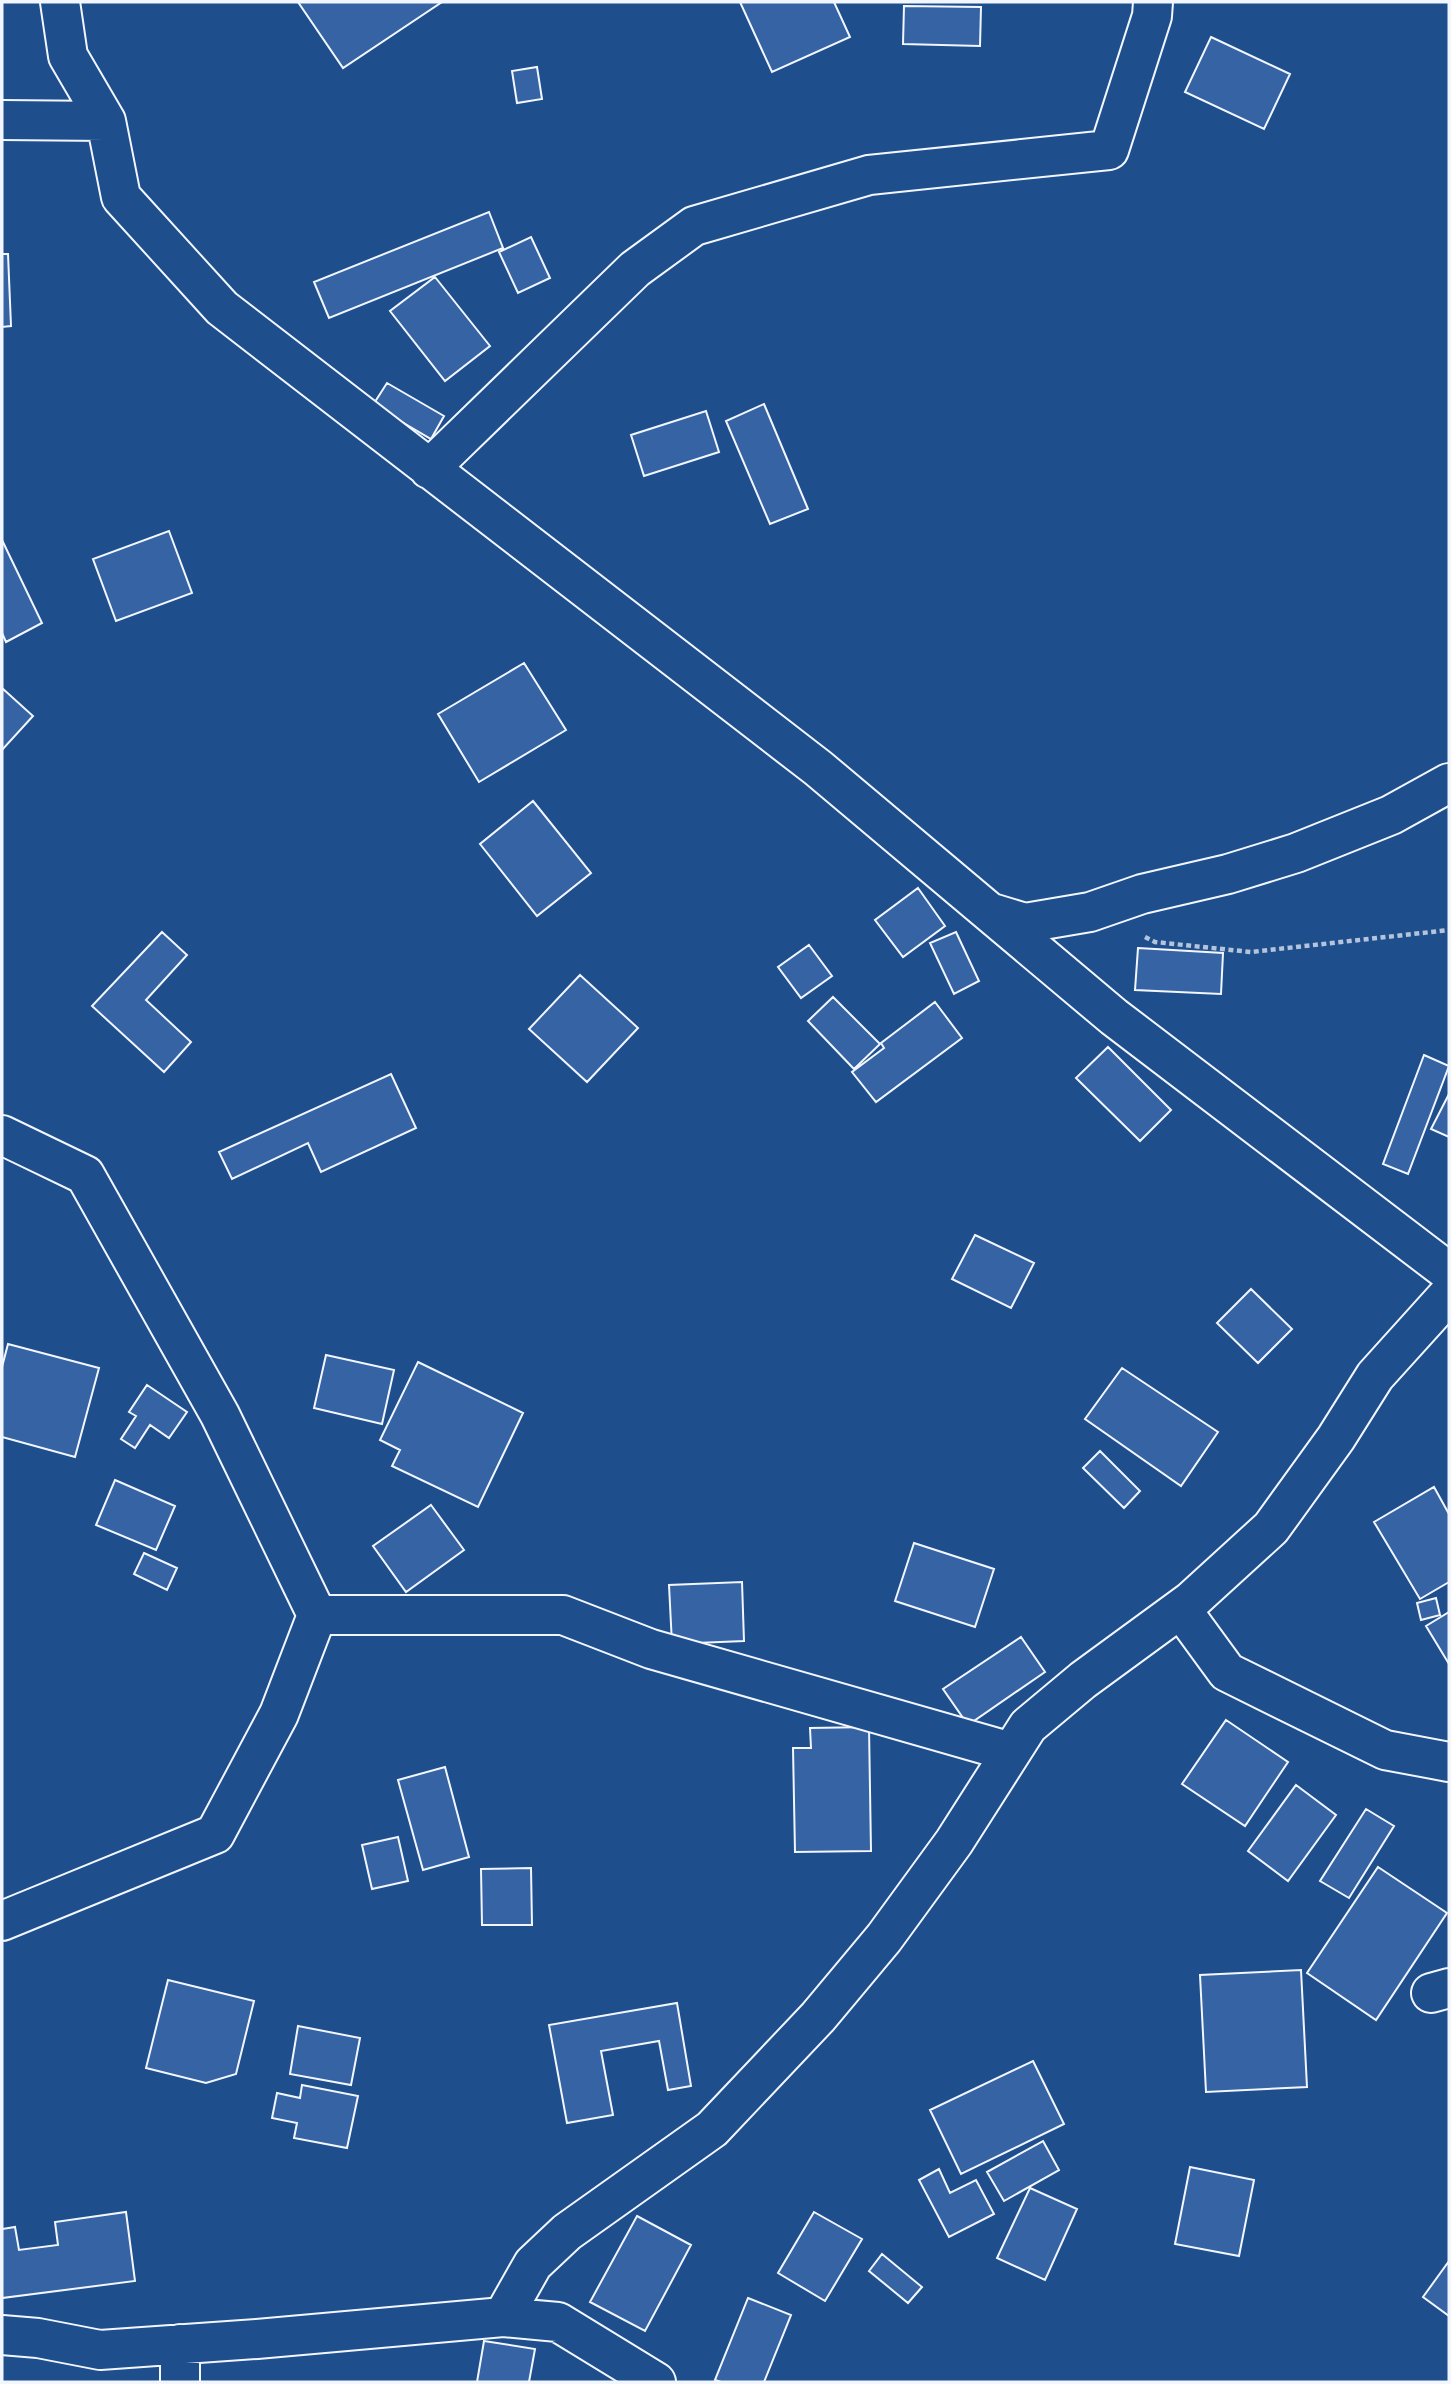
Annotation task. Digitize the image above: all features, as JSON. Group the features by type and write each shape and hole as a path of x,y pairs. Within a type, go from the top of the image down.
{"street":[{"path":"60,2 68,56 106,121 121,197 222,308 818,768 1114,1017 1449,1272"},
{"path":"429,469 635,269 694,226 869,175 1109,150 1153,16 1153,2"},
{"path":"2,120 106,121"},
{"path":"989,913 1025,923 1090,912 1142,894 1228,874 1296,853 1391,815 1449,783"},
{"path":"2,1135 85,1175 220,1415 317,1615 279,1714 215,1834 2,1921"},
{"path":"503,2317 533,2264 567,2232 712,2129 818,2017 884,1938 954,1842 1028,1726 1083,1680 1181,1609 1271,1528 1336,1438 1375,1376 1449,1294"},
{"path":"1181,1609 1227,1672 1385,1750 1449,1762"},
{"path":"317,1615 563,1615 652,1649 1011,1752"},
{"path":"2,2335 38,2338 100,2350 503,2317 558,2322 656,2382"},
{"path":"180,2344 180,2382"}],"path":[{"path":"1090,912 1155,942 1251,951 1449,930"}],"building":[{"path":"298,2 442,2 343,68"},
{"path":"740,2 834,2 850,37 772,72"},
{"path":"904,6 981,7 980,46 903,44"},
{"path":"1211,37 1290,74 1264,129 1185,92"},
{"path":"537,67 542,99 517,103 512,71"},
{"path":"489,212 503,248 329,318 314,282"},
{"path":"531,237 550,278 518,293 499,252"},
{"path":"2,254 8,254 11,326 2,327"},
{"path":"435,277 490,346 445,381 390,311"},
{"path":"387,383 444,416 431,439 373,405"},
{"path":"764,404 808,509 770,524 726,421"},
{"path":"706,411 719,452 644,476 631,435"},
{"path":"169,531 192,593 116,621 93,559"},
{"path":"2,540 42,623 6,642 2,633"},
{"path":"524,663 566,730 479,782 438,714"},
{"path":"2,688 33,716 2,750"},
{"path":"533,801 591,873 537,916 480,844"},
{"path":"918,888 945,926 903,957 875,920"},
{"path":"162,932 187,955 146,1000 191,1042 164,1072 92,1006"},
{"path":"956,932 979,981 954,994 930,943"},
{"path":"809,945 832,976 801,998 778,967"},
{"path":"1138,948 1223,953 1221,994 1135,990"},
{"path":"580,975 638,1028 587,1082 529,1029"},
{"path":"833,997 880,1044 854,1069 808,1021"},
{"path":"935,1002 962,1038 876,1102 852,1072 884,1048 881,1043"},
{"path":"1108,1047 1171,1110 1140,1141 1076,1078"},
{"path":"1424,1055 1449,1066 1408,1174 1383,1164"},
{"path":"391,1074 416,1128 321,1172 308,1143 232,1179 219,1152"},
{"path":"1449,1094 1449,1137 1431,1129"},
{"path":"975,1235 1034,1263 1011,1308 952,1279"},
{"path":"1251,1289 1292,1329 1258,1363 1217,1323"},
{"path":"8,1344 99,1368 75,1457 2,1437 2,1367"},
{"path":"326,1355 394,1370 382,1424 314,1408"},
{"path":"418,1362 523,1413 478,1507 392,1466 400,1450 380,1440"},
{"path":"1122,1368 1218,1432 1181,1486 1085,1419"},
{"path":"147,1385 187,1412 169,1438 150,1425 135,1448 121,1439 136,1416 129,1412"},
{"path":"1100,1451 1140,1491 1124,1508 1083,1468"},
{"path":"115,1480 175,1506 156,1550 96,1525"},
{"path":"1434,1487 1449,1514 1449,1582 1420,1599 1374,1522"},
{"path":"431,1505 464,1550 406,1592 373,1546"},
{"path":"914,1543 994,1569 975,1627 895,1601"},
{"path":"144,1553 177,1568 167,1590 134,1574"},
{"path":"742,1582 744,1641 672,1644 669,1585"},
{"path":"1436,1598 1440,1615 1421,1620 1417,1603"},
{"path":"1449,1612 1449,1664 1426,1626"},
{"path":"1021,1637 1045,1672 968,1725 943,1689"},
{"path":"1226,1720 1288,1762 1245,1826 1182,1784"},
{"path":"869,1727 871,1851 795,1852 793,1748 811,1748 810,1728"},
{"path":"445,1767 469,1857 423,1870 398,1780"},
{"path":"1296,1785 1336,1815 1288,1881 1248,1851"},
{"path":"1366,1809 1394,1826 1349,1898 1320,1881"},
{"path":"398,1837 408,1881 372,1889 362,1845"},
{"path":"1378,1867 1447,1913 1376,2020 1307,1973"},
{"path":"531,1868 532,1925 482,1925 481,1869"},
{"path":"1301,1970 1307,2087 1206,2092 1200,1975"},
{"path":"168,1980 254,2001 236,2074 206,2083 146,2068"},
{"path":"677,2003 691,2086 668,2090 659,2041 601,2051 613,2115 567,2123 549,2025"},
{"path":"298,2026 360,2038 351,2085 290,2074"},
{"path":"1033,2061 1064,2124 961,2174 930,2110"},
{"path":"302,2085 358,2096 347,2148 294,2138 297,2123 272,2118 277,2093 300,2098"},
{"path":"1043,2141 1059,2170 1004,2201 987,2172"},
{"path":"1190,2167 1254,2180 1239,2256 1175,2244"},
{"path":"939,2169 950,2193 976,2180 994,2214 949,2237 919,2180"},
{"path":"1030,2188 1077,2209 1045,2280 997,2258"},
{"path":"126,2212 135,2281 2,2298 2,2229 15,2227 19,2250 58,2245 55,2222"},
{"path":"814,2212 862,2239 825,2301 778,2273"},
{"path":"637,2216 691,2245 645,2331 590,2302"},
{"path":"882,2254 922,2287 908,2303 869,2271"},
{"path":"1449,2261 1449,2316 1423,2297"},
{"path":"748,2298 791,2315 764,2382 715,2380"},
{"path":"484,2341 535,2349 529,2382 477,2382"}]}
